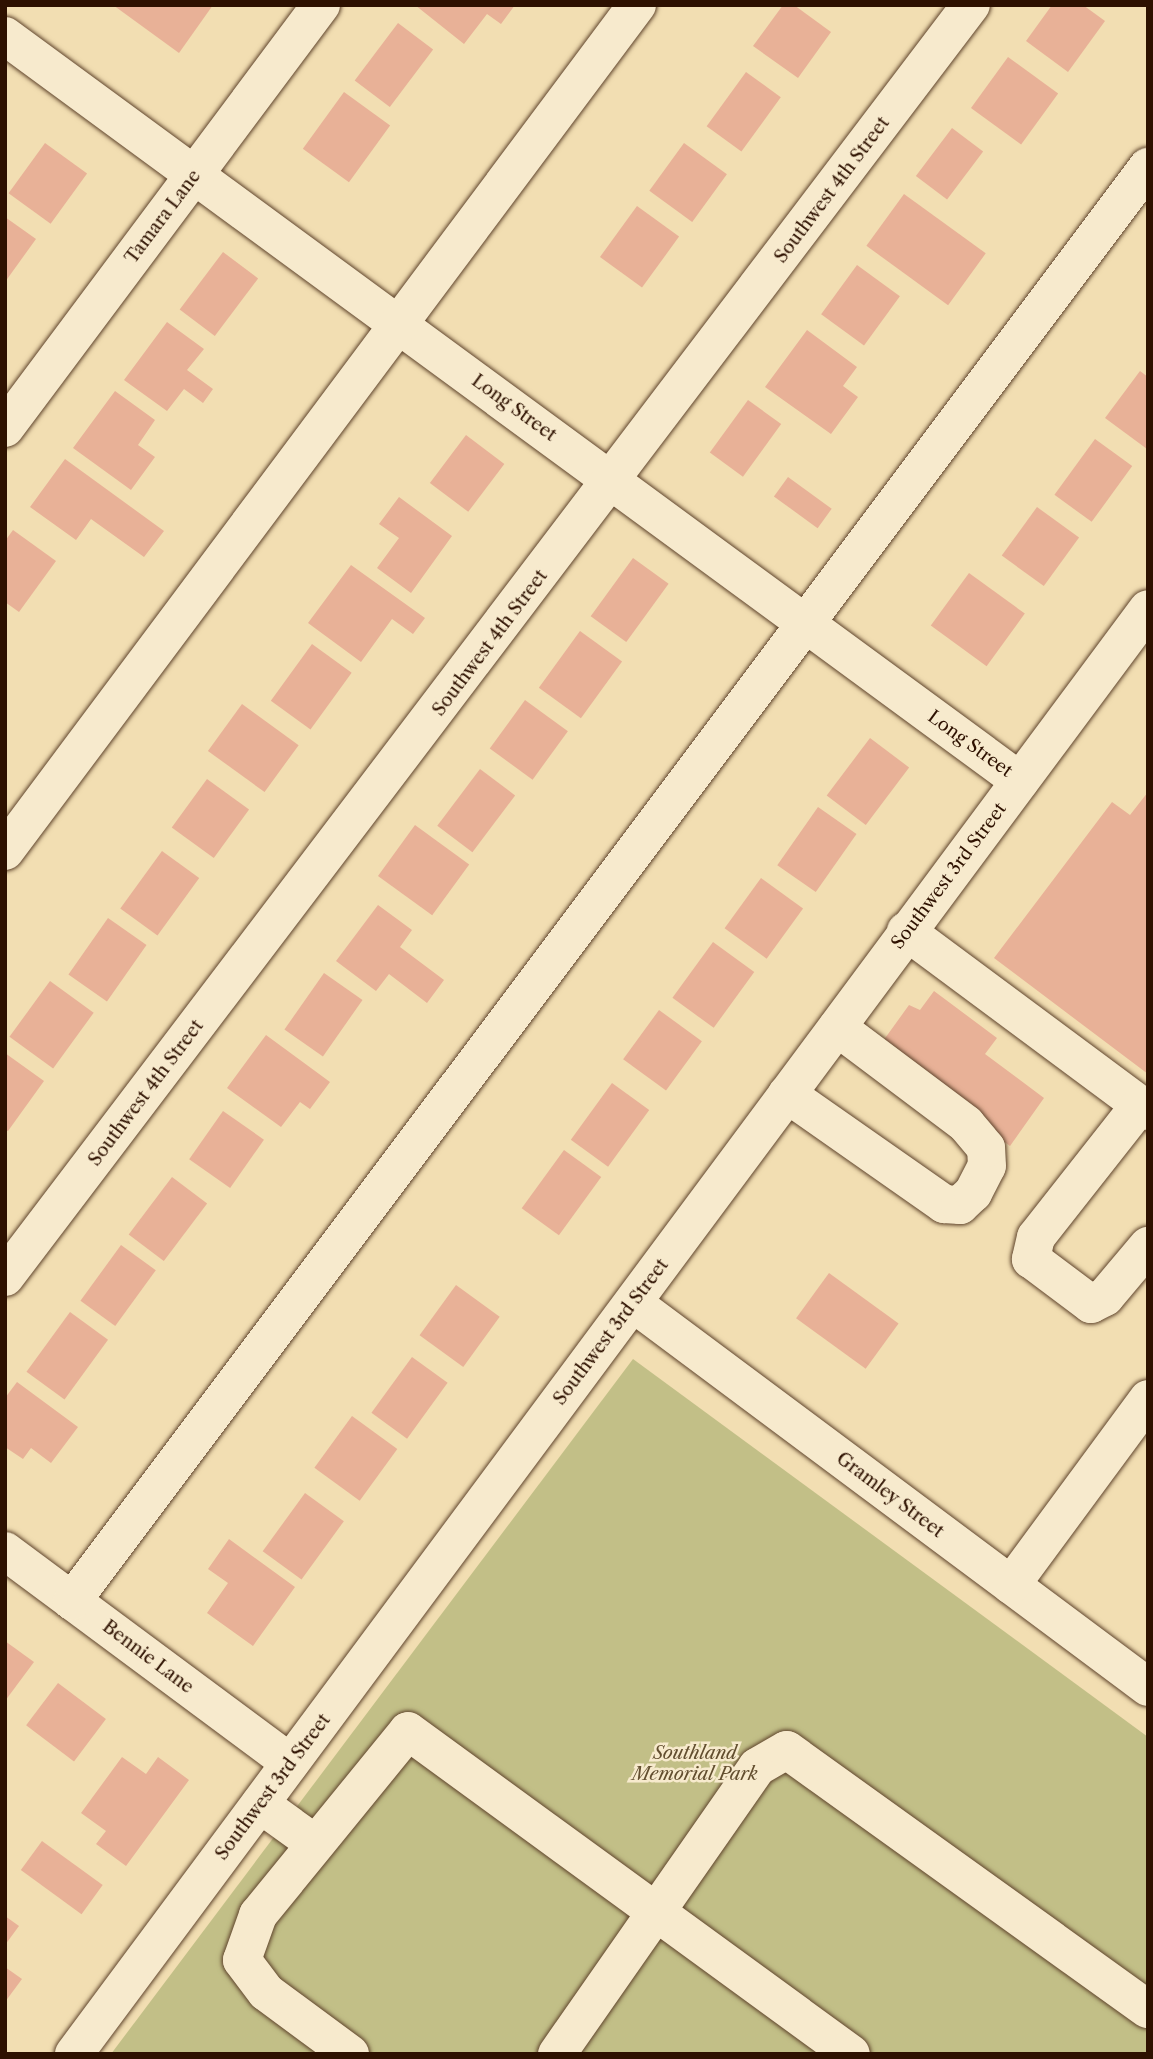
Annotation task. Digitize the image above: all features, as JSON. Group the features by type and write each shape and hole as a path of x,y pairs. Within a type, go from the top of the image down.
{"street":[{"path":"5,18 15,5"},
{"name":"Tamara Lane","path":"5,428 321,5"},
{"path":"5,851 637,5"},
{"name":"Southwest 4th Street","path":"5,1277 614,481 971,5"},
{"name":"Long Street","path":"5,36 1020,781"},
{"path":"72,1601 1148,167"},
{"name":"Southwest 3rd Street","path":"74,2054 906,931 1146,616"},
{"path":"906,931 1144,1108 1036,1237 1031,1259 1091,1304 1105,1297 1148,1246"},
{"path":"787,1094 944,1204 960,1205 973,1193 986,1166 986,1148 966,1124 836,1027"},
{"name":"Gramley Street","path":"633,1303 1148,1687"},
{"path":"1011,1585 1148,1399"},
{"name":"Bennie Lane","path":"5,1551 290,1763"},
{"path":"349,2054 265,1992 242,1960 258,1914 408,1731 851,2054"},
{"path":"557,2054 758,1767 787,1751 1148,2009"},
{"path":"260,1804 314,1843"}],"green space":[{"name":"Southland Memorial Park","path":"633,1359 1148,1737 1148,2054 111,2054"}],"building":[{"path":"113,5 213,5 179,53"},
{"path":"415,5 515,5 501,24 487,14 464,44"},
{"path":"783,5 794,5 831,32 798,78 753,46"},
{"path":"1052,5 1083,5 1105,21 1068,72 1026,41"},
{"path":"398,23 433,49 390,107 355,81"},
{"path":"1008,57 1058,93 1021,144 971,108"},
{"path":"746,72 781,97 741,151 707,126"},
{"path":"344,92 390,126 349,182 303,149"},
{"path":"952,128 983,151 947,199 916,176"},
{"path":"45,143 87,174 51,224 9,193"},
{"path":"684,143 727,174 692,222 649,191"},
{"path":"904,194 986,253 948,305 866,246"},
{"path":"637,206 679,237 642,288 600,257"},
{"path":"5,217 36,239 5,282"},
{"path":"223,252 258,278 215,336 180,310"},
{"path":"857,265 900,296 864,346 821,314"},
{"path":"167,322 204,349 187,370 213,389 203,403 184,389 167,411 124,380"},
{"path":"807,330 857,367 843,386 858,397 831,434 765,387"},
{"path":"1140,371 1148,377 1147,449 1105,418"},
{"path":"115,391 155,420 138,445 155,457 131,490 73,448"},
{"path":"748,400 781,424 743,477 710,453"},
{"path":"466,435 504,464 468,512 430,483"},
{"path":"1095,439 1132,466 1092,522 1054,495"},
{"path":"65,459 164,531 144,557 91,519 76,540 30,507"},
{"path":"788,477 832,509 818,528 774,496"},
{"path":"399,497 452,536 411,593 377,568 399,538 379,524"},
{"path":"1037,507 1079,538 1044,586 1002,556"},
{"path":"13,530 56,561 19,612 5,602 5,541"},
{"path":"633,558 669,584 626,642 591,616"},
{"path":"351,565 425,618 413,634 392,619 361,662 308,623"},
{"path":"969,573 1025,614 987,666 931,626"},
{"path":"580,631 622,662 581,718 539,688"},
{"path":"312,644 352,673 310,729 271,701"},
{"path":"525,700 568,731 533,780 490,749"},
{"path":"242,704 299,745 265,792 208,751"},
{"path":"870,738 909,767 866,825 827,796"},
{"path":"480,769 515,795 472,852 437,826"},
{"path":"207,779 249,810 214,858 172,828"},
{"path":"1148,792 1148,1074 994,958 1112,802 1130,815"},
{"path":"818,807 857,834 816,892 777,865"},
{"path":"415,825 469,864 432,915 378,876"},
{"path":"162,851 199,878 157,935 120,908"},
{"path":"761,878 803,909 767,959 725,928"},
{"path":"378,905 412,930 400,947 444,980 427,1003 389,974 376,991 336,961"},
{"path":"108,918 147,945 107,1001 68,975"},
{"path":"713,942 754,972 714,1028 672,998"},
{"path":"324,973 363,1000 323,1056 284,1030"},
{"path":"50,981 94,1013 53,1069 9,1037"},
{"path":"934,991 997,1038 985,1054 1044,1098 1010,1146 878,1048 909,1005 920,1010"},
{"path":"659,1010 702,1041 666,1091 623,1059"},
{"path":"266,1035 330,1082 310,1109 300,1102 281,1127 227,1088"},
{"path":"5,1053 44,1081 8,1131 5,1130"},
{"path":"612,1083 649,1110 608,1167 571,1140"},
{"path":"223,1111 264,1140 230,1188 189,1159"},
{"path":"564,1150 601,1177 559,1235 522,1208"},
{"path":"172,1177 207,1203 164,1261 129,1235"},
{"path":"121,1245 156,1270 115,1326 80,1301"},
{"path":"829,1273 899,1324 866,1369 796,1318"},
{"path":"456,1285 500,1317 463,1367 420,1335"},
{"path":"70,1312 108,1340 65,1399 27,1372"},
{"path":"412,1357 448,1383 407,1439 371,1413"},
{"path":"17,1382 78,1427 51,1463 31,1448 23,1459 5,1447 5,1398"},
{"path":"352,1416 397,1449 360,1501 314,1468"},
{"path":"305,1493 344,1521 302,1579 263,1551"},
{"path":"229,1539 295,1587 253,1646 207,1613 228,1583 208,1569"},
{"path":"5,1641 34,1662 5,1701"},
{"path":"58,1683 106,1719 74,1761 26,1725"},
{"path":"122,1757 146,1774 158,1757 189,1780 126,1866 96,1844 106,1831 81,1813"},
{"path":"42,1841 103,1885 82,1914 21,1870"},
{"path":"5,1916 19,1926 5,1945"},
{"path":"5,1967 22,1979 5,2002"}]}
